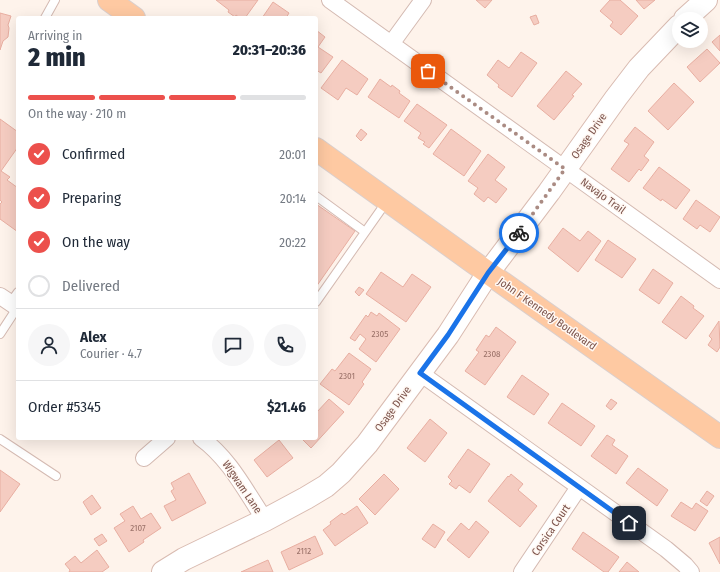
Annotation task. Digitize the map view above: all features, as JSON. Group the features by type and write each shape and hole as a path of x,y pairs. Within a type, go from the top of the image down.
{"main road":[{"path":"109,0 131,16"},
{"name":"John F Kennedy Boulevard","path":"318,150 720,437"}],"street":[{"name":"Navajo Trail","path":"330,0 565,169 718,273"},
{"path":"391,44 423,0"},
{"path":"693,12 706,0"},
{"name":"Osage Drive","path":"163,572 184,559 265,520 306,498 326,486 341,473 367,444 448,335 488,273 634,74 672,33"},
{"path":"420,373 666,549 685,564 690,572"},
{"path":"144,458 165,440"},
{"name":"Wigwam Lane","path":"203,440 227,462 265,520"},
{"name":"Corsica Court","path":"522,572 579,487"}],"lane":[{"path":"46,16 55,0"},
{"path":"318,197 365,232"},
{"path":"318,299 388,200"},
{"path":"0,334 13,301"},
{"path":"0,439 56,476"}],"building":[{"path":"216,0 258,0 246,16 234,16 228,12 229,10"},
{"path":"476,0 492,0 485,8"},
{"path":"610,0 620,0 638,16 621,35 610,26 613,22 600,11"},
{"path":"636,0 655,0 644,9"},
{"path":"273,2 289,13 287,16 263,16"},
{"path":"0,13 11,16 8,25 8,37 3,41 0,50"},
{"path":"536,15 539,23 534,25 530,17"},
{"path":"318,32 325,37 318,47"},
{"path":"720,35 720,51 712,42"},
{"path":"318,47 333,57 321,73 318,71"},
{"path":"707,49 720,63 700,82 687,67"},
{"path":"521,52 537,63 512,97 498,87 499,85 487,75 498,60 509,68"},
{"path":"342,60 368,79 357,95 346,88 338,100 321,88"},
{"path":"566,71 582,84 554,120 537,106"},
{"path":"380,79 391,87 392,85 400,91 399,93 410,101 399,118 368,97"},
{"path":"674,83 694,102 668,130 648,111"},
{"path":"417,104 447,125 429,148 423,144 425,142 418,138 421,133 404,121"},
{"path":"0,119 16,131 16,150 1,171 10,177 7,180 16,187 16,231 0,219 0,204 2,202 0,200"},
{"path":"635,127 654,142 644,156 649,160 641,171 639,169 629,182 611,169 629,144 624,141"},
{"path":"361,129 367,134 361,141 356,136"},
{"path":"451,129 481,151 464,176 433,154"},
{"path":"488,154 505,167 495,180 507,189 496,203 488,197 484,202 474,194 478,188 468,181"},
{"path":"659,167 690,190 676,209 662,199 661,201 643,188"},
{"path":"696,200 720,217 710,232 700,225 697,229 683,219"},
{"path":"318,205 355,231 318,284"},
{"path":"563,228 580,241 588,231 601,241 578,272 548,248"},
{"path":"608,240 636,259 622,278 595,260"},
{"path":"653,269 673,283 659,304 639,290"},
{"path":"381,272 403,287 412,274 431,287 406,322 366,294"},
{"path":"359,287 364,290 359,296 355,292"},
{"path":"681,296 704,316 686,339 662,322"},
{"path":"371,312 377,316 379,313 400,329 376,362 359,349 366,339 360,334 355,341 350,338 366,315 368,317"},
{"path":"719,321 720,347 717,352 708,345 712,339 709,336"},
{"path":"496,327 516,342 485,385 465,371 479,352 476,350 486,335 489,337"},
{"path":"349,353 371,369 362,382 364,384 349,405 320,384 332,369 335,371"},
{"path":"522,375 549,394 534,415 507,397"},
{"path":"329,399 344,412 311,448 303,440 318,440 318,411"},
{"path":"611,399 617,403 611,410 606,406"},
{"path":"562,403 595,426 581,446 548,423"},
{"path":"430,419 447,433 425,462 407,448"},
{"path":"607,435 615,440 612,445 628,456 616,474 591,456"},
{"path":"279,440 293,458 267,477 254,460"},
{"path":"468,449 490,464 470,493 459,485 456,489 449,484 452,481 448,477"},
{"path":"638,468 668,490 657,506 626,483"},
{"path":"0,470 20,484 0,512"},
{"path":"189,473 206,503 172,521 164,506 176,500 171,491 174,489 171,483"},
{"path":"384,474 399,489 375,515 359,499"},
{"path":"511,474 523,484 518,490 537,506 520,527 488,501"},
{"path":"707,491 714,496 707,506 700,501"},
{"path":"92,495 101,508 91,515 83,502"},
{"path":"681,502 692,509 696,503 708,511 695,531 671,516"},
{"path":"133,506 141,519 151,513 161,528 129,552 114,528 125,521 120,514"},
{"path":"357,506 368,523 335,546 323,530 331,524 330,522 342,513 344,515"},
{"path":"476,521 489,532 469,558 447,540 461,523 469,530"},
{"path":"433,524 445,532 435,548 422,539"},
{"path":"583,532 619,557 608,572 604,572 572,549"},
{"path":"102,534 107,541 99,546 94,539"},
{"path":"315,536 323,554 289,570 281,552"},
{"path":"720,537 720,564 709,543"},
{"path":"97,550 109,567 102,572 69,572 70,570 65,564 75,556 81,563"},
{"path":"268,560 273,572 241,572"},
{"path":"627,562 639,572 619,572"}],"way so far":[{"path":"428,71 565,169 519,233"}],"route":[{"path":"519,233 488,273 448,335 420,373 629,523"}]}
